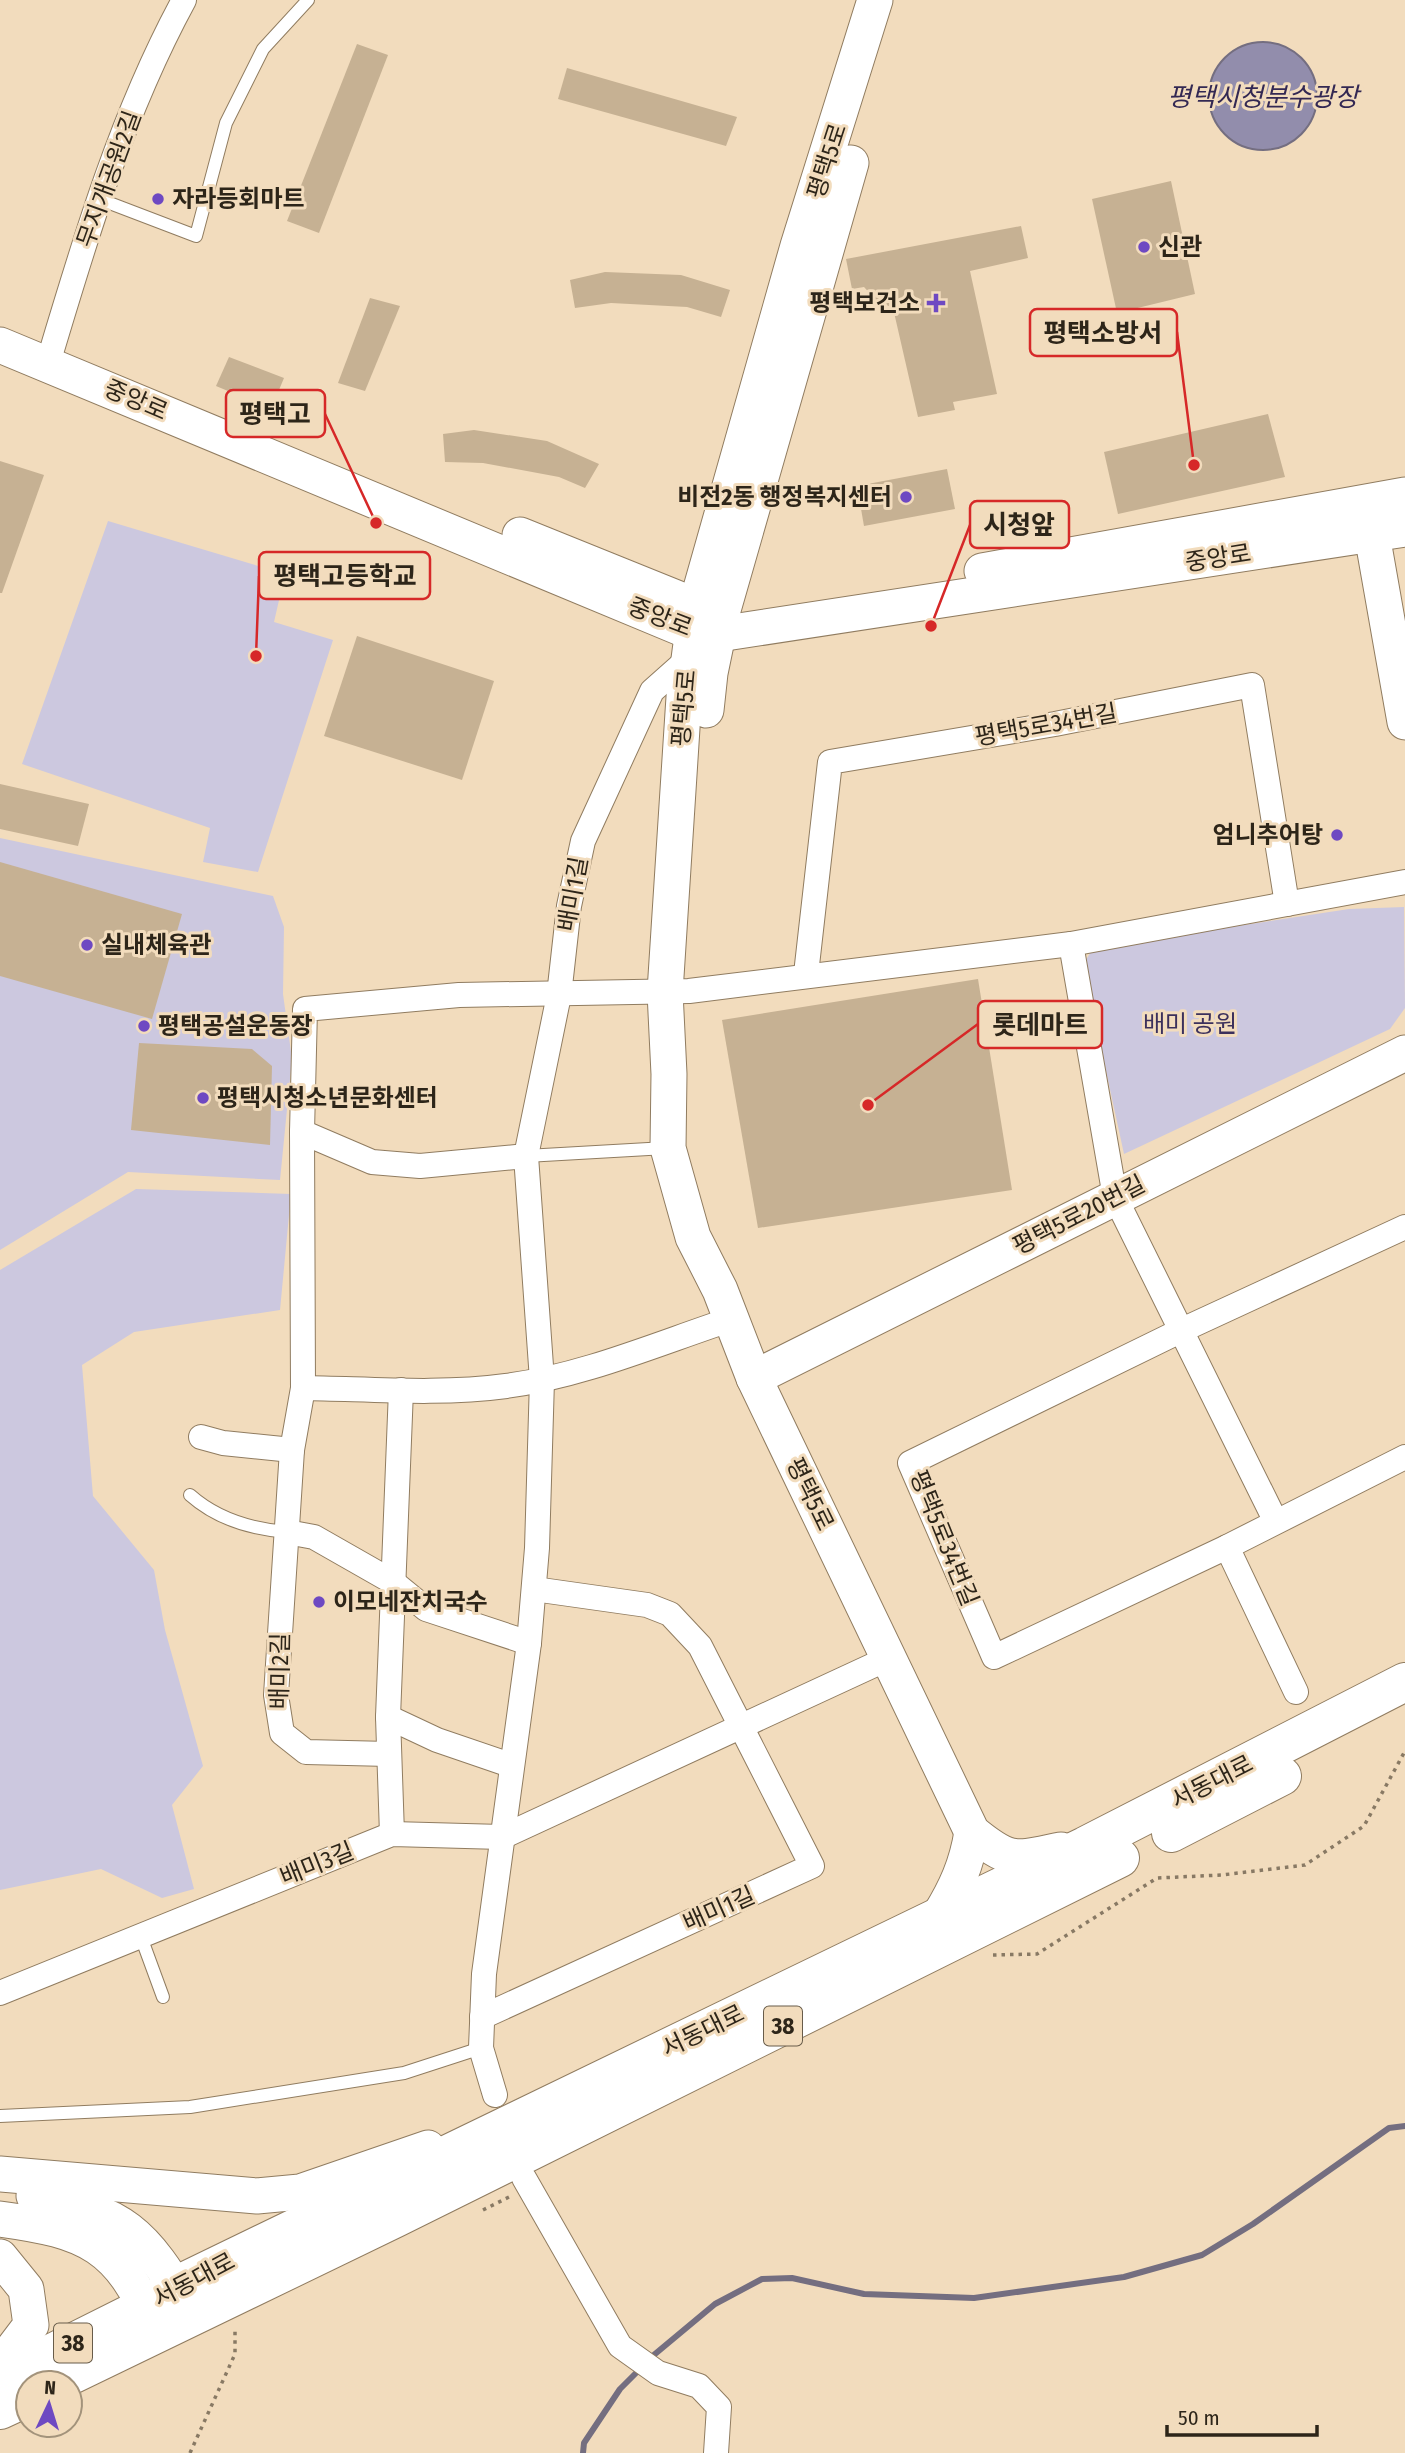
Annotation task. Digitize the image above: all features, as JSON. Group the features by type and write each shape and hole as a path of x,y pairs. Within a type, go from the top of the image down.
{"main road":[{"name":"평택5로","path":"875,0 809,257 704,628 665,992 670,1074 668,1148 693,1237 732,1319 754,1378 972,1832"},
{"path":"809,257 897,0"},
{"name":"중앙로","path":"0,327 50,355 704,628 1388,532"},
{"name":"중앙로","path":"0,345 50,355"},
{"name":"중앙로","path":"704,628 914,584 1365,500 1405,495"},
{"path":"1365,500 1388,532 1405,722"},
{"name":"평택5로20번길","path":"754,1378 1405,1053"},
{"name":"서동대로","path":"80,2369 701,2032 1085,1846 1405,1682"},
{"name":"서동대로","path":"0,2379 179,2314 396,2218 1017,1909 1405,1712"},
{"path":"939,1916 954,1892 967,1860 972,1832 991,1847 1016,1859 1085,1846"},
{"path":"0,2174 257,2196 300,2192 425,2150 568,2075 701,2032"},
{"path":"0,2189 69,2202 121,2221 159,2259 179,2314"},
{"path":"0,2219 48,2225 87,2238 179,2314"},
{"path":"0,2257 26,2290 31,2325 9,2354 0,2359"}],"street":[{"name":"무지개공원2길","path":"50,355 99,199 163,38 184,0"},
{"name":"배미1길","path":"495,2095 481,2048 484,1974 510,1765 529,1643 534,1589 542,1380 526,1156 559,995 569,906 583,841 652,691 704,628"},
{"name":"평택5로34번길","path":"806,974 830,762 1055,724 1252,685 1287,904"},
{"path":"559,995 665,992 1071,944 1405,882"},
{"path":"1071,944 1115,1197 1275,1520"},
{"name":"배미2길","path":"389,1754 306,1752 282,1733 276,1695 292,1450 303,1388 302,1132 305,1009 459,995 559,995"},
{"path":"302,1132 372,1162 420,1166 526,1156"},
{"name":"평택5로34번길","path":"1405,1227 1180,1331 910,1463 994,1657 1227,1547 1275,1520 1405,1457"},
{"path":"303,1388 401,1390 505,1386 542,1380 732,1319"},
{"path":"392,1834 388,1717 401,1390"},
{"path":"201,1437 223,1443 292,1450"},
{"path":"287,1532 314,1537 393,1582 426,1609 529,1643"},
{"path":"1227,1547 1296,1692"},
{"name":"배미1길","path":"482,2017 812,1866 700,1646 670,1614 647,1605 534,1589"},
{"path":"502,1837 889,1658"},
{"path":"388,1717 437,1740 510,1765"},
{"name":"배미3길","path":"0,1993 392,1834 502,1837"},
{"path":"526,2183 620,2346 658,2373 699,2386 719,2407 716,2453"}],"lane":[{"path":"99,199 196,236 226,123 263,49 308,0"},
{"path":"526,1156 668,1148"},
{"path":"190,1495 208,1511 229,1520 287,1532"},
{"path":"141,1937 163,1997"},
{"path":"0,2116 190,2107 404,2073 481,2048"}],"path":[{"path":"988,1955 1037,1954 1157,1878 1222,1875 1305,1866 1364,1826 1405,1751"},
{"path":"480,2211 526,2183"},
{"path":"179,2314 235,2329 235,2354 190,2453"}],"green space":[{"path":"108,521 285,574 274,622 333,640 258,872 203,862 210,828 22,764"},
{"name":"평택공설운동장","path":"0,838 273,896 284,927 283,994 292,1059 280,1180 128,1172 0,1250"},
{"name":"배미 공원","path":"1404,907 1405,1008 1390,1029 1124,1154 1083,965 1093,948 1349,909"},
{"path":"136,1189 291,1194 280,1310 134,1332 82,1365 93,1496 154,1570 165,1630 203,1766 172,1805 194,1889 162,1898 101,1869 0,1890 0,1270"}],"water":[{"name":"평택시청분수광장","path":"1263,42 1284,46 1301,58 1313,75 1317,96 1313,117 1301,134 1284,146 1263,150 1242,146 1225,134 1213,117 1209,96 1213,75 1225,58 1242,46"}],"building":[{"path":"357,44 388,55 319,233 287,221"},
{"path":"567,68 737,117 726,146 558,99"},
{"name":"신관","path":"1171,181 1195,294 1117,313 1092,199"},
{"path":"1021,226 1028,258 970,271 997,394 953,402 955,410 918,417 893,308 876,300 864,287 852,289 846,259"},
{"path":"605,272 681,275 730,290 721,317 687,307 611,303 575,308 570,280"},
{"path":"370,298 400,306 365,391 338,383"},
{"path":"229,357 284,378 271,409 216,386"},
{"path":"1268,414 1285,477 1118,514 1104,452"},
{"path":"474,430 547,441 599,464 585,488 559,477 483,463 445,462 443,434"},
{"path":"0,461 44,475 2,593 0,593"},
{"name":"비전2동 행정복지센터","path":"947,469 955,509 864,526 857,486"},
{"path":"357,636 494,681 462,780 324,736"},
{"path":"0,784 89,804 78,846 0,829"},
{"name":"실내체육관","path":"0,862 182,914 152,1019 0,976"},
{"path":"978,979 1012,1190 758,1228 722,1020"},
{"name":"평택시청소년문화센터","path":"139,1043 252,1049 272,1066 270,1145 131,1130"}],"waterway":[{"path":"649,2359 715,2304 762,2279 792,2278 864,2294 974,2298 1124,2277 1202,2255 1253,2224 1389,2128 1405,2126"},
{"path":"583,2453 584,2443 620,2389 642,2367"}],"place":[{"name":"자라등회마트","path":"158,199"},
{"name":"신관","path":"1144,247"},
{"name":"평택보건소","path":"936,303"},
{"name":"평택소방서","path":"1194,465"},
{"name":"비전2동 행정복지센터","path":"906,497"},
{"name":"평택고","path":"376,523"},
{"name":"시청앞","path":"931,626"},
{"name":"평택고등학교","path":"256,656"},
{"name":"엄니추어탕","path":"1337,835"},
{"name":"실내체육관","path":"87,945"},
{"name":"평택공설운동장","path":"144,1026"},
{"name":"평택시청소년문화센터","path":"203,1098"},
{"name":"롯데마트","path":"868,1105"},
{"name":"이모네잔치국수","path":"319,1602"}]}
